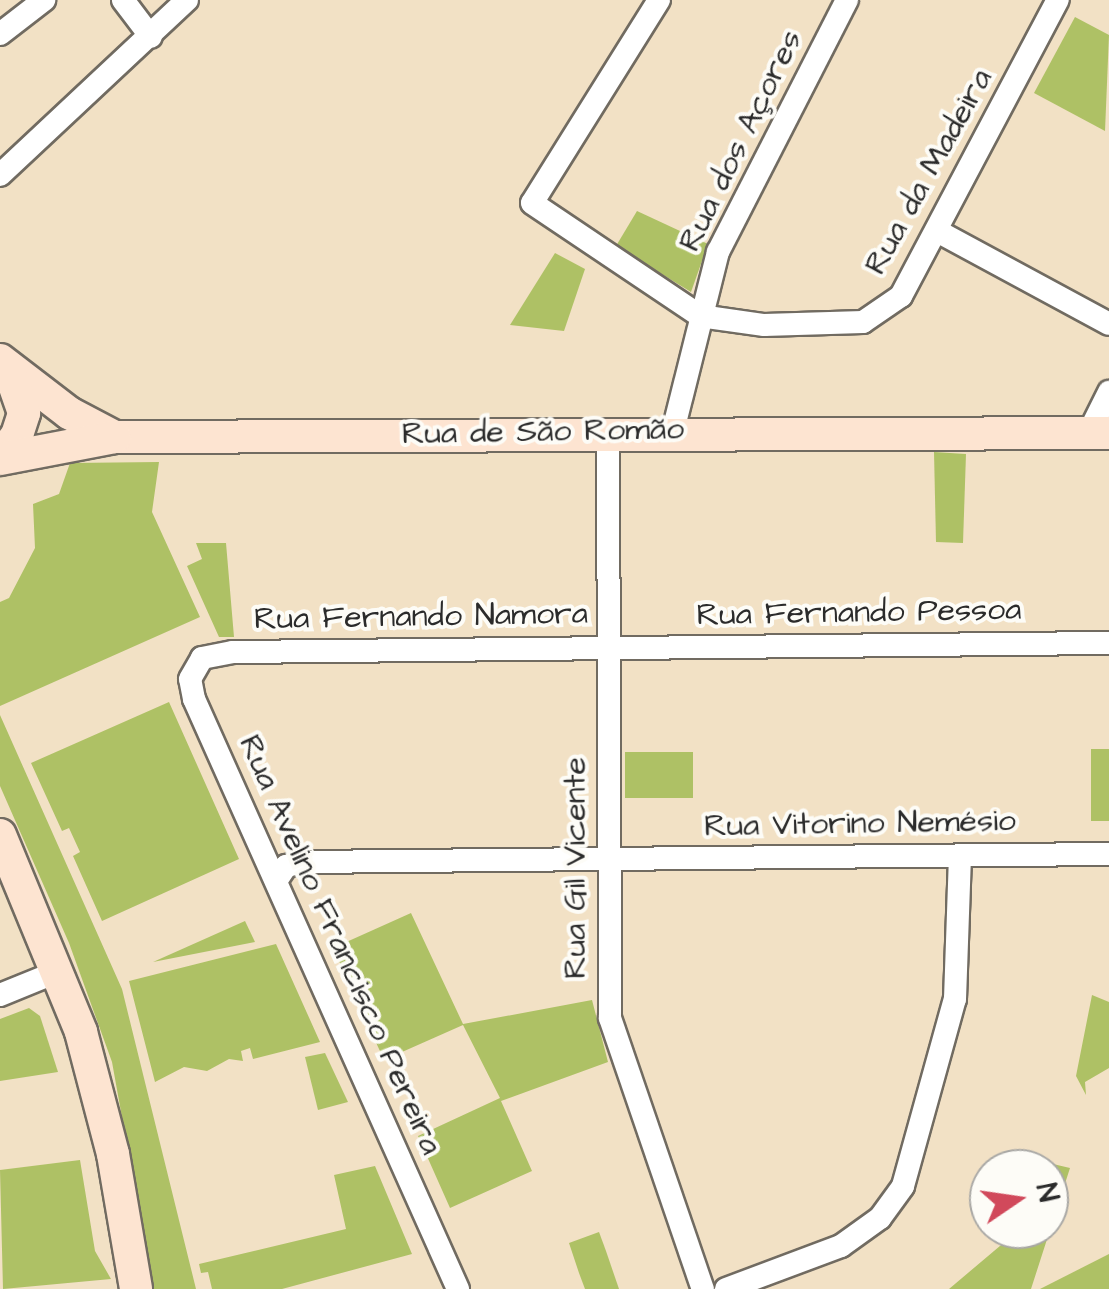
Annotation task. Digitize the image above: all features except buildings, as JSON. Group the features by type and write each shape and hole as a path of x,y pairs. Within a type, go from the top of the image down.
{"main road":[{"name":"Rua de São Romão","path":"4,364 69,413 115,437 673,431 1099,432"},
{"path":"0,458 18,435 24,413 4,364"},
{"path":"0,458 115,437"},
{"path":"0,836 59,971 104,1113 132,1285"}],"street":[{"path":"0,34 44,0"},
{"path":"122,0 151,37"},
{"path":"0,175 187,0"},
{"path":"660,0 532,203 700,316"},
{"name":"Rua dos Açores","path":"673,431 718,252 847,0"},
{"name":"Rua da Madeira","path":"700,316 764,325 874,318 901,296 939,232 1058,0"},
{"path":"939,232 1109,324"},
{"path":"1099,432 1109,392"},
{"name":"Rua Gil Vicente","path":"608,432 610,1018 703,1289"},
{"name":"Rua Fernando Pessoa","path":"608,648 1109,644"},
{"name":"Rua Fernando Namora","path":"233,652 608,648"},
{"name":"Rua Avelino Francisco Pereira","path":"233,652 202,658 190,686 458,1289"},
{"name":"Rua Vitorino Nemésio","path":"276,881 286,866 303,862 1109,854"},
{"path":"726,1289 841,1246 880,1218 903,1186 955,999 960,855"},
{"path":"0,994 59,971"}],"green space":[{"path":"1075,17 1109,35 1105,131 1034,93"},
{"path":"637,211 708,244 691,292 616,246"},
{"path":"555,253 585,269 564,331 510,325"},
{"path":"934,452 966,454 963,543 936,542"},
{"path":"159,462 152,512 200,617 0,706 0,602 9,598 35,548 33,504 59,494 70,463"},
{"path":"196,543 226,543 234,637 219,637 187,566 202,559"},
{"path":"169,702 239,859 102,921 73,856 80,852 69,828 62,831 31,763"},
{"path":"0,715 122,989 196,1289 153,1289 112,1062 69,943 0,786"},
{"path":"1091,749 1109,749 1109,821 1091,821"},
{"path":"625,752 693,752 693,798 625,798"},
{"path":"411,913 463,1024 592,1000 608,1062 501,1101 532,1171 450,1208 418,1136 500,1098 463,1025 384,1060 333,948"},
{"path":"245,921 255,942 153,962"},
{"path":"276,944 320,1042 253,1059 250,1048 241,1051 243,1061 229,1059 207,1071 184,1067 155,1082 129,981"},
{"path":"1092,995 1109,1002 1109,1068 1085,1082 1086,1095 1076,1076"},
{"path":"29,1008 40,1016 58,1072 0,1081 0,1019"},
{"path":"325,1053 348,1102 318,1110 305,1057"},
{"path":"80,1160 95,1251 111,1279 3,1289 0,1170"},
{"path":"375,1166 412,1254 282,1289 212,1289 208,1272 201,1273 199,1264 346,1229 334,1175"},
{"path":"599,1232 619,1289 585,1289 579,1273 569,1243"},
{"path":"996,1249 1044,1249 1031,1289 949,1289"},
{"path":"1109,1254 1109,1289 1040,1289"}]}
